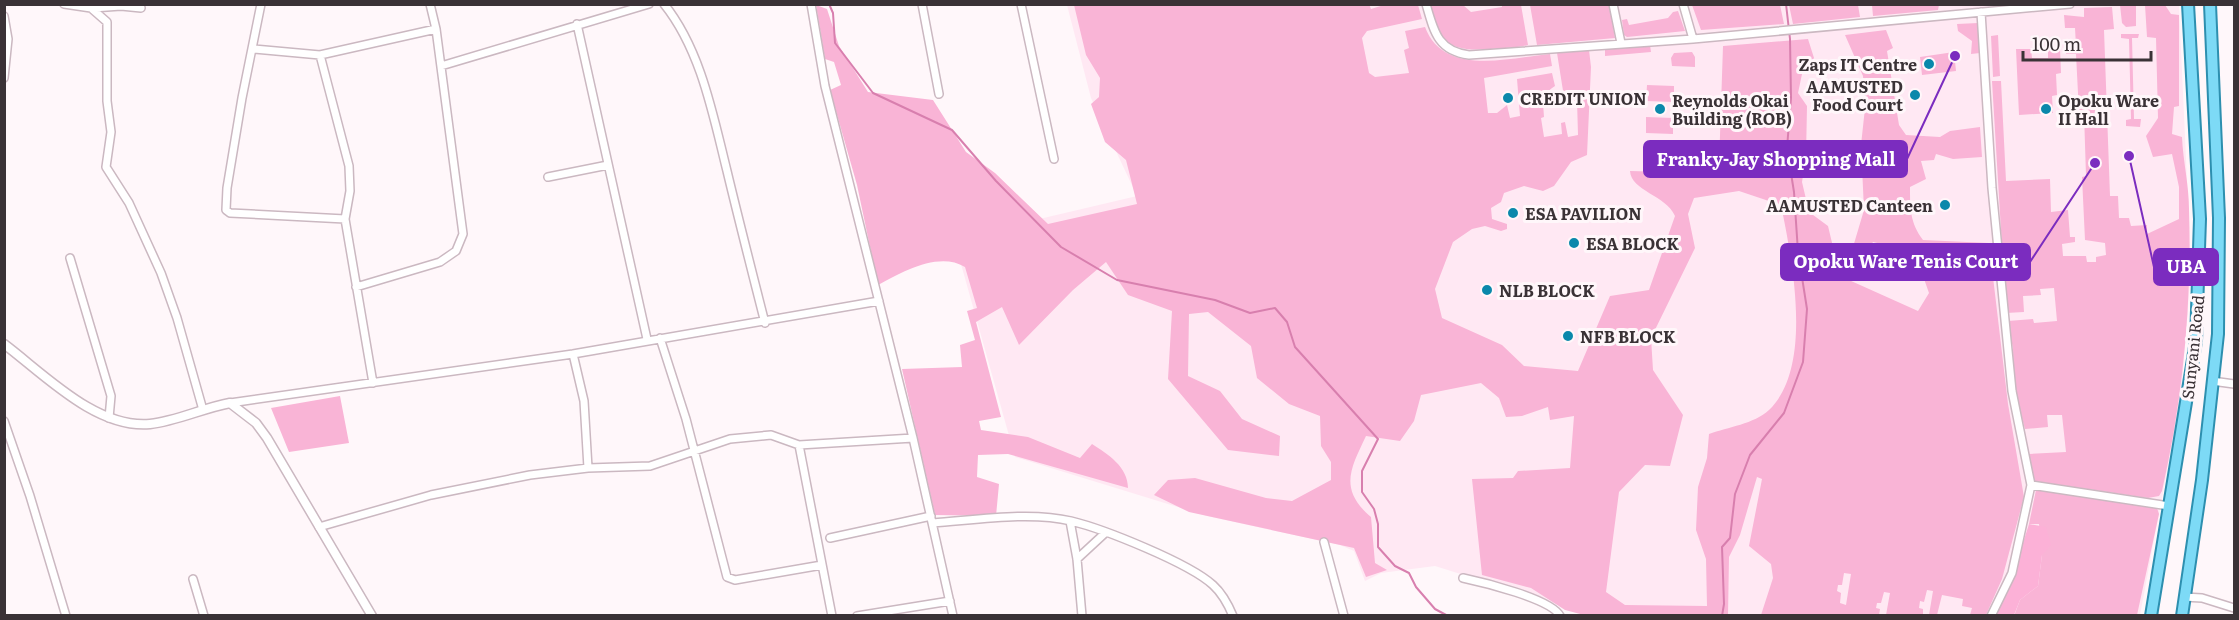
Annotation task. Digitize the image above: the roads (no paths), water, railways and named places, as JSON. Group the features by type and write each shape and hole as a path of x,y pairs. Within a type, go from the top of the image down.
{"main road":[{"name":"Sunyani Road","path":"2151,615 2196,341 2200,219 2188,4"},
{"path":"2182,615 2205,460 2218,334 2219,218 2210,4"}],"street":[{"path":"64,4 91,8 121,6 141,8"},
{"path":"261,4 254,49 242,98 227,188 226,210 230,213 345,219"},
{"path":"356,287 440,262 456,251 463,234 436,29 430,4"},
{"path":"441,66 649,4"},
{"path":"664,4 676,19 689,46 711,110 765,322"},
{"path":"811,4 825,86 913,438 953,615"},
{"path":"922,4 939,94"},
{"path":"1022,4 1054,159"},
{"path":"1426,4 1433,29 1444,46 1454,53 1469,55 1693,39 1785,28 2070,4"},
{"path":"1613,4 1621,43"},
{"path":"1683,4 1693,39"},
{"path":"91,8 105,19 108,30 107,101 111,132 106,167 129,203 161,273 177,318 203,410"},
{"path":"1981,12 1992,188 2011,380 2018,433 2031,485 2012,573 1991,615"},
{"path":"4,16 8,39 4,78"},
{"path":"577,24 647,339"},
{"path":"254,49 320,55 436,29"},
{"path":"320,55 349,166 350,191 345,219 373,383"},
{"path":"548,177 608,165"},
{"path":"70,258 111,396 109,418"},
{"path":"4,344 82,403 109,418 125,423 152,423 230,403 573,354 647,339 765,322 879,301"},
{"path":"660,338 727,577 735,580 822,565"},
{"path":"573,354 584,401 588,468"},
{"path":"2212,381 2235,384"},
{"path":"230,403 255,423 267,438 372,615"},
{"path":"4,421 30,496 66,615"},
{"path":"319,527 462,488 588,468 650,466 730,439 771,435 800,445 913,438"},
{"path":"800,445 832,615"},
{"path":"2031,485 2169,506"},
{"path":"831,538 932,520 1001,518 1070,521 1152,550 1211,583 1224,597 1233,615"},
{"path":"1070,521 1077,559 1082,615"},
{"path":"1077,559 1104,534"},
{"path":"1324,542 1344,615"},
{"path":"1463,578 1487,583 1551,606 1560,615"},
{"path":"193,579 204,615"},
{"path":"2184,597 2202,598 2235,608"},
{"path":"857,615 950,601"}],"waterway":[{"path":"829,4 833,13 835,43 873,93 952,130 996,181 1061,247 1117,280 1215,300 1250,313 1275,308 1287,322 1295,347 1378,439 1362,471 1362,492 1374,509 1378,524 1378,547 1395,566 1409,573 1416,587 1435,609 1448,616"},
{"path":"1722,616 1724,604 1722,547 1730,538 1735,494 1750,455 1784,413 1803,362 1807,309 1798,252 1794,192 1787,148 1791,98 1790,39 1786,4"}],"place":[{"name":"Franky-Jay Shopping Mall","path":"1955,56"},
{"name":"Zaps IT Centre","path":"1929,64"},
{"name":"AAMUSTED Food Court","path":"1915,95"},
{"name":"CREDIT UNION","path":"1508,98"},
{"name":"Reynolds Okai Building (ROB)","path":"1660,109"},
{"name":"Opoku Ware II Hall","path":"2046,109"},
{"name":"UBA","path":"2129,156"},
{"name":"Opoku Ware Tenis Court","path":"2095,163"},
{"name":"AAMUSTED Canteen","path":"1945,205"},
{"name":"ESA PAVILION","path":"1513,213"},
{"name":"ESA BLOCK","path":"1574,243"},
{"name":"NLB BLOCK","path":"1487,290"},
{"name":"NFB BLOCK","path":"1568,336"}]}
